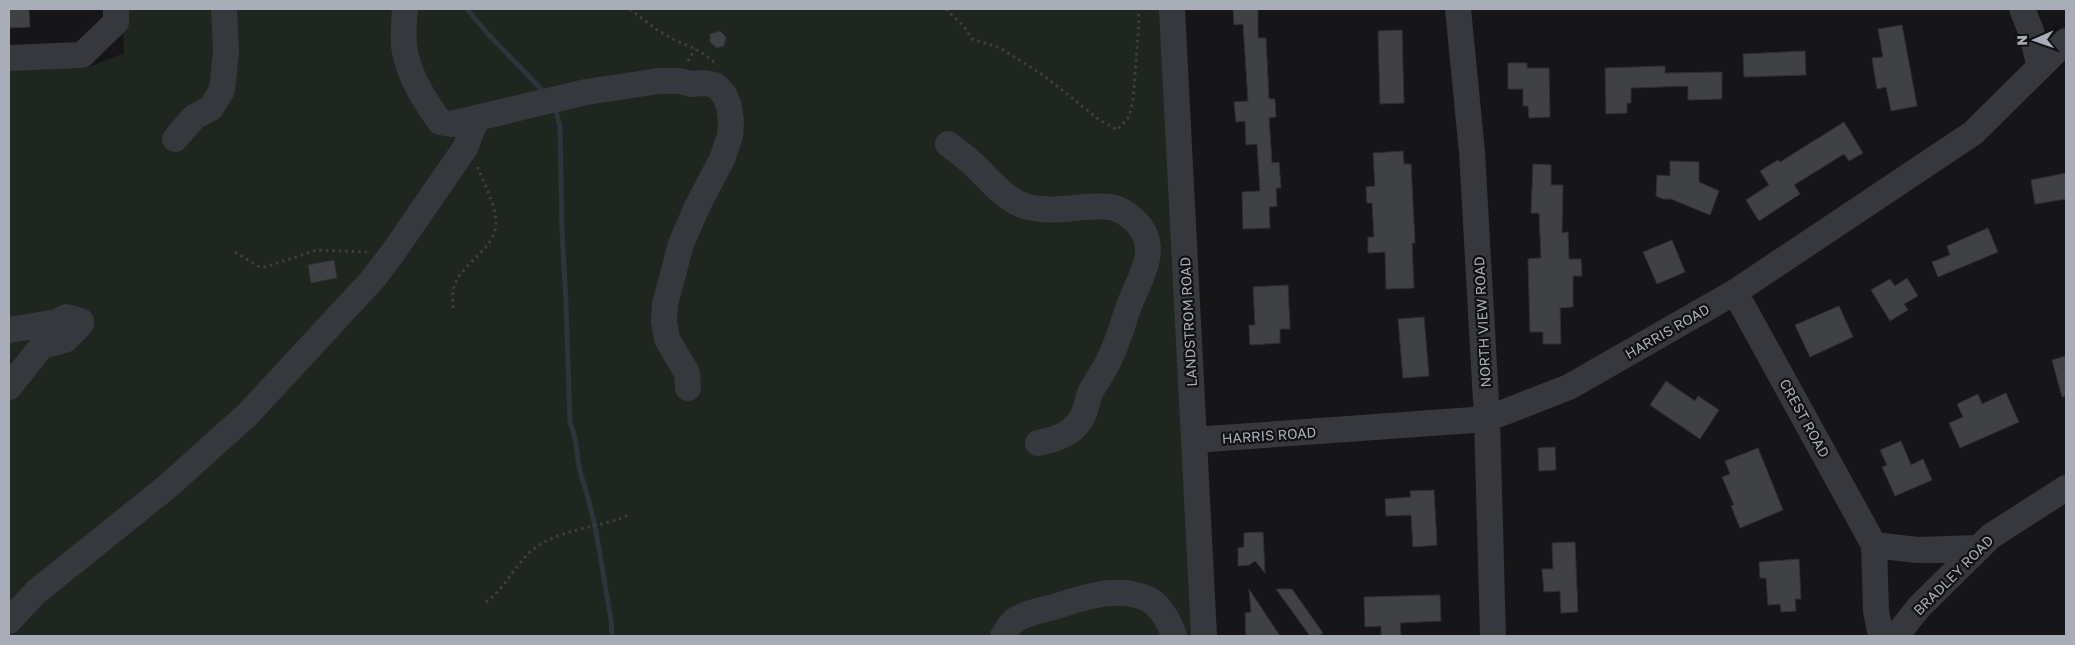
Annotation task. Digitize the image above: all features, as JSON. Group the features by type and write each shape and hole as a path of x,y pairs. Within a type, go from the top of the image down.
{"street":[{"path":"9,67 87,59 116,22 116,9"},
{"path":"176,139 194,117 211,108 222,90 226,52 224,9"},
{"path":"405,9 405,50 410,69 419,89 440,122 451,124 586,92 659,81 715,85 724,94 729,106 730,136 722,159 697,207 681,244 665,304 664,322 667,339 687,373 688,388"},
{"name":"LANDSTROM ROAD","path":"1172,9 1204,636"},
{"name":"NORTH VIEW ROAD","path":"1458,9 1472,152 1487,418 1493,636"},
{"path":"2022,9 2031,31 2040,67"},
{"name":"HARRIS ROAD","path":"1194,440 1487,418 1568,387 1735,292 1974,133 2066,41"},
{"path":"9,58 87,59"},
{"path":"9,621 36,592 168,486 248,414 372,280 465,148 477,118"},
{"path":"948,144 970,161 1004,194 1016,202 1027,207 1043,209 1096,206 1114,208 1128,214 1139,224 1148,242 1148,255 1145,267 1112,354 1090,394 1084,412 1076,426 1068,434 1057,439 1038,443"},
{"name":"CREST ROAD","path":"1735,292 1874,545 1876,610 1881,636"},
{"path":"9,330 58,322 66,316 77,319 81,324 65,340 42,346 9,387"},
{"name":"BRADLEY ROAD","path":"1896,636 1919,607 1991,536 2066,488"},
{"path":"1874,545 1917,550 1979,548"},
{"path":"1003,636 1013,622 1029,613 1080,598 1122,593 1136,594 1150,600 1167,620 1174,636"}],"path":[{"path":"630,9 650,26 674,40 705,53 717,64"},
{"path":"946,9 965,28 972,39 1000,48 1043,75 1097,118 1116,130 1129,117 1133,101 1139,22 1138,9"},
{"path":"452,308 452,295 458,276 484,250 493,238 495,230 495,214 477,166 465,148"},
{"path":"235,252 258,266 265,267 317,250 337,249 392,254"},
{"path":"486,602 497,594 514,569 537,546 551,539 629,515"}],"shaded area":[{"path":"122,9 1167,9 1200,636 9,636 9,69 89,67 124,53"}],"building":[{"path":"9,9 29,9 30,27 9,28"},
{"path":"1233,9 1258,9 1258,38 1266,38 1269,99 1275,99 1276,117 1269,118 1272,163 1279,162 1281,188 1276,188 1277,206 1269,207 1270,228 1243,229 1242,192 1260,191 1257,144 1246,145 1245,121 1236,122 1234,102 1248,101 1243,24 1234,25"},
{"path":"1902,25 1917,106 1891,111 1886,87 1877,89 1872,58 1883,57 1878,29"},
{"path":"1402,30 1404,103 1380,104 1378,31"},
{"path":"720,31 726,37 724,46 717,48 710,42 710,34"},
{"path":"1805,51 1806,75 1744,77 1743,54"},
{"path":"1508,63 1527,63 1527,68 1549,68 1550,117 1529,118 1528,106 1523,106 1523,89 1508,89"},
{"path":"1665,66 1665,73 1722,72 1722,99 1688,100 1688,86 1631,88 1631,103 1627,103 1627,113 1606,114 1605,68"},
{"path":"1844,122 1863,153 1849,161 1844,154 1794,185 1800,194 1759,221 1746,200 1769,185 1760,171 1778,160 1780,162"},
{"path":"1403,151 1404,164 1411,164 1415,243 1412,243 1414,288 1386,289 1385,252 1368,253 1368,237 1374,237 1372,203 1367,203 1366,187 1375,186 1373,153"},
{"path":"1670,161 1699,162 1699,182 1719,191 1710,215 1671,199 1663,199 1656,196 1657,175 1670,176"},
{"path":"1533,164 1551,165 1551,185 1563,185 1562,233 1568,232 1569,259 1581,259 1582,276 1573,276 1573,307 1560,308 1561,344 1543,344 1543,332 1530,332 1528,259 1541,258 1539,213 1531,213"},
{"path":"2066,173 2066,199 2035,204 2031,180"},
{"path":"1988,228 1998,252 1938,277 1932,262 1950,255 1947,246"},
{"path":"1672,240 1685,272 1657,284 1643,252"},
{"path":"334,260 337,278 311,283 308,265"},
{"path":"1907,278 1918,296 1904,304 1908,310 1890,321 1871,290 1890,279 1895,286"},
{"path":"1288,285 1290,329 1280,329 1280,343 1250,345 1249,325 1255,325 1253,287"},
{"path":"1839,306 1853,337 1810,357 1795,325"},
{"path":"1424,317 1429,376 1403,378 1398,319"},
{"path":"2066,356 2066,396 2062,397 2052,360"},
{"path":"1666,381 1695,401 1698,396 1719,410 1700,439 1650,405"},
{"path":"2006,393 2019,422 1960,448 1949,423 1963,417 1957,404 1978,394 1982,404"},
{"path":"1901,441 1911,465 1923,459 1932,480 1895,496 1882,467 1887,465 1880,450"},
{"path":"1555,447 1556,470 1539,471 1538,448"},
{"path":"1758,448 1783,510 1740,528 1731,506 1734,505 1722,477 1730,474 1725,461"},
{"path":"1434,490 1437,545 1413,547 1411,515 1386,516 1385,499 1411,497 1410,491"},
{"path":"1263,532 1265,573 1255,561 1249,565 1238,566 1238,548 1244,547 1244,533"},
{"path":"1575,542 1578,612 1561,613 1560,591 1544,592 1542,569 1553,569 1552,543"},
{"path":"1799,559 1801,599 1795,599 1796,611 1781,612 1780,604 1768,605 1766,578 1760,578 1759,562"},
{"path":"1249,589 1280,636 1246,636 1245,613 1251,612"},
{"path":"1276,589 1292,589 1323,633 1318,636 1310,636"},
{"path":"1440,595 1441,621 1400,623 1401,636 1381,636 1381,626 1365,627 1364,597"}],"waterway":[{"path":"467,9 488,34 545,93"},
{"path":"555,108 560,126 562,231 570,423 573,429 579,469 587,492 595,528 611,619 612,636"}]}
